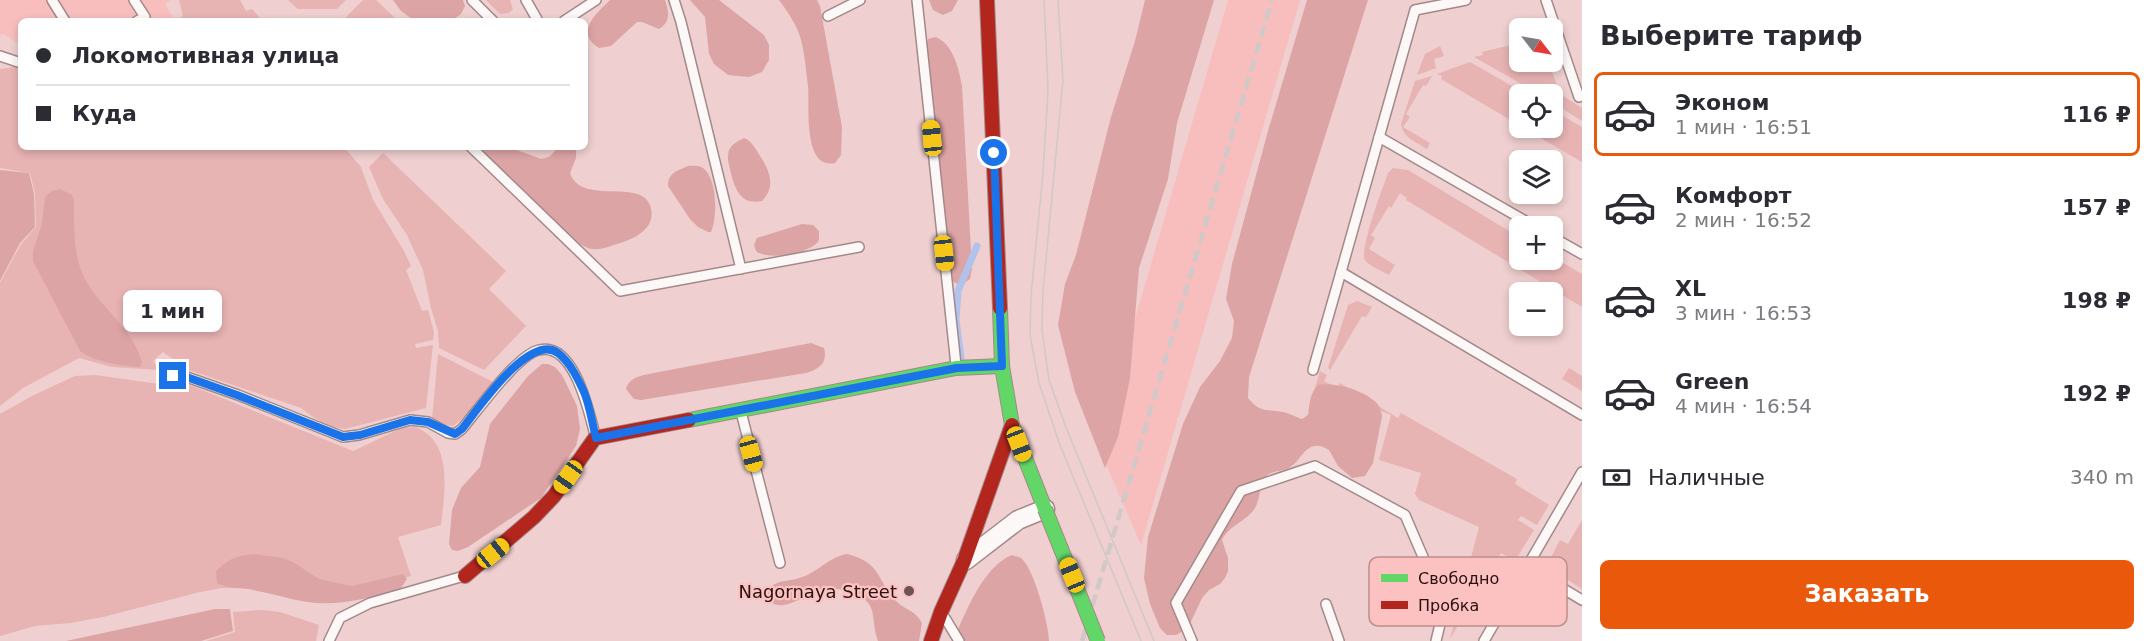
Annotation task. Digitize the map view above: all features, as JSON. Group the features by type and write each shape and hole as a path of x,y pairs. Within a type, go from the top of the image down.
{"street":[{"path":"987,0 1002,366 1012,425 1098,641"},
{"path":"465,576 534,517 554,496 596,438 957,368 1002,366"},
{"path":"931,641 941,612 964,561 1012,425"},
{"path":"964,561 1018,520 1043,505"}],"lane":[{"path":"52,0 63,18"},
{"path":"134,0 145,17 143,18"},
{"path":"471,0 491,18"},
{"path":"526,0 536,18"},
{"path":"569,18 596,0"},
{"path":"674,0 741,269"},
{"path":"828,16 860,0"},
{"path":"917,0 957,368"},
{"path":"1313,370 1415,10 1466,0"},
{"path":"1546,0 1579,97"},
{"path":"0,56 18,62"},
{"path":"1379,137 1517,216"},
{"path":"474,150 620,291 859,247"},
{"path":"1563,243 1582,254"},
{"path":"1341,272 1582,415"},
{"path":"173,376 181,375 237,395 343,437 360,435 410,420 428,422 455,434 462,429 510,371 540,349 557,352 570,365 585,394 596,438"},
{"path":"741,410 780,562"},
{"path":"1192,641 1176,603 1241,491 1315,466 1405,515 1423,557"},
{"path":"1533,557 1582,472"},
{"path":"329,641 340,618 370,603 465,576"},
{"path":"1567,591 1582,600"},
{"path":"1326,604 1340,641"},
{"path":"941,612 959,641"},
{"path":"1436,641 1440,626"},
{"path":"1484,641 1493,626"}],"shaded area":[{"path":"0,0 171,0 165,4 173,18 18,18 18,43 3,34 0,35"},
{"path":"179,0 240,0 246,11 252,9 260,18 179,18 183,16"},
{"path":"288,0 346,0 337,9 298,9"},
{"path":"363,0 376,0 395,18 345,18"},
{"path":"393,0 463,0 465,6 461,14 455,18 411,18 401,11"},
{"path":"486,0 510,0 513,9 509,13 500,14"},
{"path":"610,0 665,0 668,13 666,23 659,29 637,22 611,46 599,48 588,36 588,29 594,17"},
{"path":"690,0 719,0 764,35 769,45 769,60 762,72 749,77 728,75 714,64 709,54 705,17"},
{"path":"779,0 817,0 820,6 842,127 841,155 835,163 824,162 817,156 812,146 808,86 802,46 795,24"},
{"path":"929,0 958,0 952,11 943,15 933,10"},
{"path":"1145,0 1214,0 1177,123 1168,179 1139,268 1130,378 1118,437 1105,468 1075,392 1058,325 1065,284 1076,255 1111,117 1135,41"},
{"path":"1228,0 1300,0 1141,545 1098,446"},
{"path":"1307,0 1368,0 1249,377 1248,398 1260,408 1302,419 1308,415 1311,396 1318,385 1339,386 1368,396 1377,403 1382,416 1373,463 1365,476 1352,478 1338,466 1329,450 1316,446 1308,449 1291,467 1267,475 1255,508 1222,540 1228,558 1228,571 1225,578 1202,598 1188,628 1176,635 1167,635 1160,628 1150,604 1144,578 1148,537 1183,424 1200,387 1220,361 1232,338 1234,321 1226,299 1232,264"},
{"path":"935,37 951,51 962,86 972,269 970,279 961,285 953,282 951,276 935,118 925,58 928,39"},
{"path":"1509,45 1509,72 1552,72 1557,84 1521,84 1474,57 1483,55 1482,52"},
{"path":"1440,46 1444,56 1434,59 1436,68 1417,75 1425,54"},
{"path":"1470,62 1509,84 1509,119 1441,79 1442,76 1437,74"},
{"path":"18,66 18,150 347,150 361,167 373,200 404,251 411,266 406,270 422,311 428,310 434,332 433,340 415,344 416,348 433,345 426,408 345,429 339,428 322,422 301,408 189,370 163,352 153,361 159,370 112,367 79,358 23,388 0,406 0,283 21,244 36,227 35,193 30,173 0,168 0,69"},
{"path":"1432,76 1426,86 1423,85 1406,114 1410,117 1403,127 1430,143 1427,149 1407,136 1401,124 1415,81"},
{"path":"1563,96 1582,108 1582,121 1563,109"},
{"path":"1563,116 1582,127 1582,162 1540,138 1563,138"},
{"path":"744,138 753,145 769,173 769,190 762,201 754,202 743,198 732,176 728,160 729,150 733,144"},
{"path":"479,150 517,150 541,159 549,157 556,150 576,150 576,158 570,173 576,183 598,191 635,193 644,197 650,205 652,214 650,222 634,238 592,249 572,238"},
{"path":"383,153 506,271 489,289 526,326 484,370 439,348 438,331 423,270 407,235 383,199 369,167"},
{"path":"688,166 703,168 711,180 715,198 715,217 711,232 698,227 690,219 668,186 672,175"},
{"path":"1393,168 1408,170 1509,231 1509,263 1406,200 1407,198 1400,193 1371,235 1375,238 1369,249 1395,265 1389,275 1369,264 1365,260 1365,244 1388,173"},
{"path":"0,170 29,173 34,194 35,227 20,243 0,281"},
{"path":"60,189 72,195 74,200 75,244 81,270 95,294 130,337 142,363 139,367 101,361 80,351 33,261 33,251 42,223 45,197 52,191"},
{"path":"802,224 813,225 819,231 819,240 814,245 799,252 779,256 756,251 754,245 757,238"},
{"path":"1563,263 1582,274 1582,307 1563,295 1563,282 1541,282 1521,270 1563,270"},
{"path":"1357,301 1372,307 1366,317 1362,316 1330,370 1328,368 1348,305"},
{"path":"811,343 824,348 825,358 815,370 806,373 641,400 634,399 626,389 631,381 644,375"},
{"path":"438,354 493,382 467,415 453,426 442,425 432,419"},
{"path":"542,364 555,367 562,375 577,406 580,429 576,446 541,498 468,547 458,551 452,550 449,544 452,510 461,488 480,467 490,424 528,376"},
{"path":"1569,368 1582,376 1582,391 1562,379"},
{"path":"1320,371 1327,375 1324,381 1337,388 1340,383 1398,418 1401,413 1517,479 1515,484 1549,505 1537,525 1521,516 1518,520 1534,530 1517,557 1508,557 1501,553 1499,557 1471,557 1479,527 1419,500 1415,494 1421,473 1379,460 1391,415 1344,396 1314,391"},
{"path":"95,375 159,384 176,382 192,386 353,451 404,428 418,428 434,441 443,463 444,489 441,525 398,537 411,576 342,590 222,588 103,617 35,626 0,636 0,414 75,376"},
{"path":"1582,520 1582,589 1567,579 1567,557 1551,557 1560,540 1568,544"},
{"path":"254,554 283,558 319,579 352,586 403,574 407,579 401,588 394,591 362,599 329,603 307,602 217,583 216,571 225,563 238,557"},
{"path":"847,554 867,562 897,602 919,619 922,623 919,641 878,641 869,604 866,600 848,591 822,589 782,605 770,600 768,590 775,584 806,576 834,558"},
{"path":"1012,555 1021,558 1026,564 1036,584 1044,610 1049,641 953,641 969,605 984,580 992,569"},
{"path":"215,609 230,609 233,631 201,641 66,641"},
{"path":"262,610 280,612 319,625 316,641 206,641 235,632 233,612"},
{"path":"1453,626 1458,626 1450,639"}],"waterway":[{"path":"961,358 956,320 958,291 977,246"}],"tram line":[{"path":"1044,0 1048,89 1043,173 1031,295 1030,335 1039,383 1060,445 1141,641"},
{"path":"1058,0 1063,80 1043,291 1042,330 1049,380 1065,425 1154,641"}],"railway":[{"path":"1082,641 1272,0"}],"traffic: fast":[{"path":"1000,308 1002,366 1012,425 1045,509"},
{"path":"689,420 956,368 1002,366"},
{"path":"1045,509 1098,641"}],"traffic: jam":[{"path":"987,0 1000,308"},
{"path":"465,576 534,517 554,496 595,438 689,420"},
{"path":"931,641 941,612 964,561 1012,425"}],"place":[{"name":"Nagornaya Street","path":"909,591"}],"route":[{"path":"173,376 181,375 237,395 343,437 360,435 410,420 428,422 448,433 455,434 462,429 510,371 540,349 557,352 570,365 585,394 596,438 957,368 1002,366 994,153"}]}
